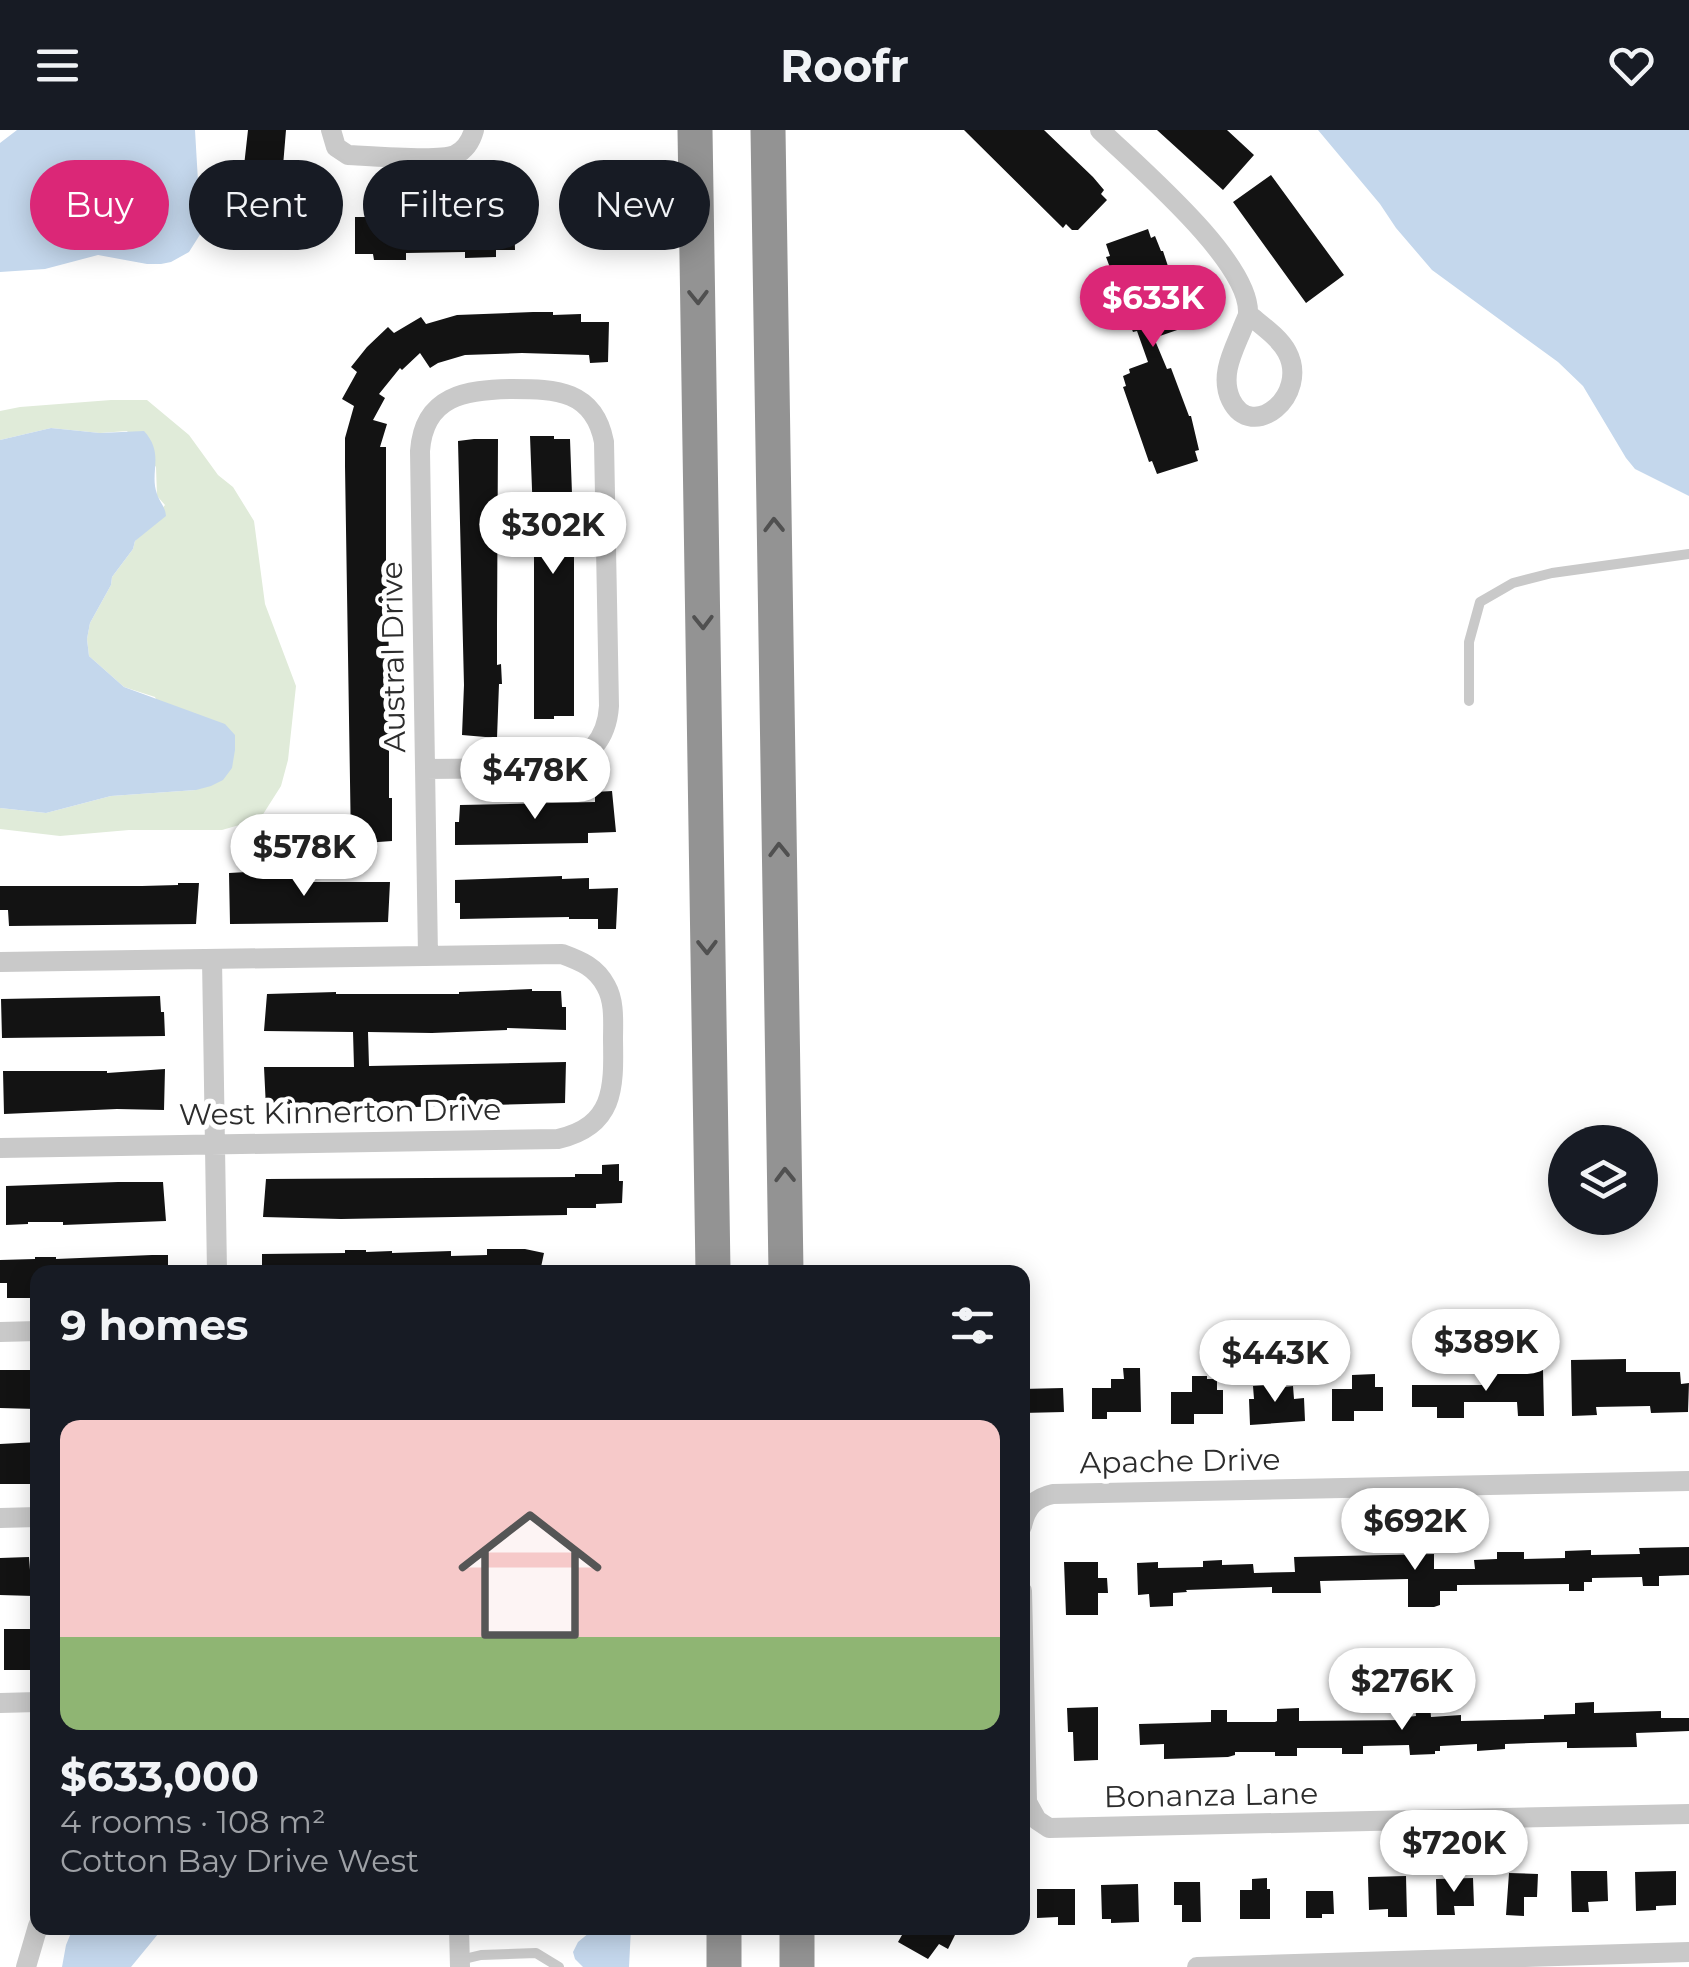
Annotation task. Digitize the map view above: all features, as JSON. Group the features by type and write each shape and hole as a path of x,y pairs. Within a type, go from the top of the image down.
{"highway":[{"path":"695,130 713,1265"},
{"path":"768,130 786,1265"},
{"path":"724,1935 724,1967"},
{"path":"797,1935 798,1967"}],"street":[{"path":"332,130 336,147 348,155 444,158 462,150 474,130"},
{"path":"1100,130 1214,242 1242,290 1248,314 1285,348 1291,362 1289,392 1274,411 1260,416 1236,408 1226,384 1228,365 1248,314"},
{"name":"Austral Drive","path":"425,770 556,768 592,750 603,735 608,718 605,449 600,425 586,406 566,393 549,389 479,390 456,395 430,418 421,440 425,770 428,956"},
{"name":"West Kinnerton Drive","path":"0,962 550,952 584,962 598,974 613,1008 614,1046 613,1084 605,1109 595,1122 566,1138 0,1148"},
{"path":"212,959 217,1265"},
{"path":"0,1332 30,1331"},
{"name":"Apache Drive","path":"1030,1507 1053,1494 1689,1482"},
{"path":"0,1518 30,1517"},
{"path":"0,1703 30,1702"},
{"name":"Bonanza Lane","path":"1030,1810 1050,1828 1689,1814"},
{"path":"26,1967 35,1935"},
{"path":"459,1935 460,1964"},
{"path":"1198,1967 1689,1952"}],"lane":[{"path":"1469,702 1468,642 1480,602 1512,583 1552,573 1689,554"},
{"path":"460,1964 481,1955 536,1953 559,1967"}],"green space":[{"path":"147,400 189,435 218,475 233,487 254,521 265,604 296,686 288,760 281,786 260,819 222,830 129,830 60,836 0,829 0,808 46,813 111,796 196,790 155,697 124,687 89,656 90,623 112,577 165,505 157,496 156,467 127,431 100,433 51,428 0,440 0,411"}],"water":[{"path":"17,130 195,130 197,160 189,160 190,250 161,264 98,255 45,269 0,272 0,143"},
{"path":"1318,130 1689,130 1689,496 1635,469 1583,386 1558,362 1432,270"},
{"path":"51,428 100,433 144,431 154,447 155,486 166,516 135,541 112,577 90,623 89,656 124,687 225,724 235,735 232,768 223,780 211,786 111,796 46,813 0,808 0,440"},
{"path":"70,1935 157,1935 131,1967 62,1967"},
{"path":"586,1935 631,1935 629,1967 583,1967 573,1952"}],"building":[{"path":"248,130 286,130 284,160 245,160"},
{"path":"964,130 1044,130 1093,177 1107,200 1078,230 1066,224 1063,228"},
{"path":"1157,130 1227,130 1254,155 1223,190"},
{"path":"1271,175 1344,275 1306,303 1233,202"},
{"path":"355,217 363,217 363,250 496,250 496,257 465,258 465,252 406,253 406,260 374,260 373,254 355,254"},
{"path":"1148,229 1163,251 1185,318 1180,320 1183,328 1154,338 1191,416 1199,450 1195,451 1198,461 1157,474 1152,461 1149,462 1123,387 1123,376 1130,373 1129,369 1148,362 1106,257 1110,256 1106,244"},
{"path":"581,314 581,322 609,322 608,362 590,363 589,355 522,353 465,355 430,368 420,353 400,368 379,394 385,398 373,420 387,424 380,447 386,447 392,841 351,844 345,438 354,406 342,399 357,372 351,367 388,327 394,333 421,317 426,324 457,315"},
{"path":"530,436 570,439 574,716 554,719 534,719"},
{"path":"498,439 497,665 501,664 502,684 497,738 462,735 458,441"},
{"path":"612,791 616,832 588,833 588,843 455,845 460,805 595,802 595,792"},
{"path":"274,857 275,872 301,871 301,882 390,882 388,922 230,924 229,873 263,871"},
{"path":"589,878 589,889 618,888 616,929 598,929 598,919 569,917 460,919 455,880"},
{"path":"199,883 196,924 9,926 8,910 0,910 0,886"},
{"path":"561,991 566,1030 368,1032 369,1066 566,1062 565,1103 266,1108 264,1067 354,1067 353,1032 264,1031 267,994 459,994"},
{"path":"160,996 165,1036 2,1038 1,999"},
{"path":"165,1069 164,1110 4,1114 3,1071 107,1073"},
{"path":"619,1164 622,1203 567,1208 567,1215 263,1217 266,1179 575,1177 602,1174 602,1165"},
{"path":"163,1182 166,1221 6,1225 6,1186"},
{"path":"487,1249 544,1253 541,1265 262,1265 262,1254 345,1250 487,1255"},
{"path":"168,1255 168,1265 30,1265 30,1298 7,1298 7,1283 0,1283 0,1260"},
{"path":"1626,1359 1626,1372 1680,1372 1681,1384 1689,1383 1688,1412 1651,1413 1650,1406 1596,1407 1597,1415 1572,1416 1571,1360"},
{"path":"1123,1368 1140,1368 1141,1412 1107,1412 1107,1419 1092,1419 1092,1388 1111,1388 1111,1379 1124,1379"},
{"path":"0,1370 30,1370 30,1409 0,1408"},
{"path":"1543,1370 1544,1416 1518,1416 1517,1402 1464,1402 1464,1418 1437,1418 1437,1407 1412,1407 1412,1385 1486,1385 1486,1372"},
{"path":"1375,1374 1375,1387 1383,1387 1383,1411 1354,1411 1354,1421 1332,1421 1332,1389 1352,1389 1352,1375"},
{"path":"1192,1376 1217,1379 1217,1390 1223,1390 1223,1414 1194,1414 1194,1424 1171,1424 1171,1392 1192,1392"},
{"path":"1253,1386 1293,1386 1294,1399 1304,1398 1305,1421 1250,1425"},
{"path":"1063,1388 1064,1412 1030,1413 1030,1389"},
{"path":"30,1442 30,1484 0,1484 0,1444"},
{"path":"1689,1547 1689,1575 1659,1576 1659,1586 1643,1586 1642,1577 1592,1578 1592,1582 1584,1582 1584,1591 1569,1591 1569,1584 1457,1585 1457,1591 1440,1591 1440,1605 1434,1607 1408,1607 1408,1579 1320,1581 1321,1593 1272,1593 1272,1587 1186,1590 1173,1593 1173,1606 1150,1607 1149,1594 1138,1595 1137,1563 1158,1562 1158,1568 1203,1567 1203,1561 1222,1560 1222,1565 1253,1564 1254,1573 1295,1572 1294,1557 1434,1554 1434,1569 1475,1569 1474,1560 1497,1559 1497,1552 1524,1552 1524,1559 1565,1558 1565,1551 1640,1554 1639,1548"},
{"path":"29,1557 30,1596 0,1595 0,1558"},
{"path":"1064,1562 1098,1562 1098,1578 1107,1578 1108,1593 1098,1593 1098,1615 1066,1615"},
{"path":"4,1629 30,1629 30,1670 4,1670"},
{"path":"1594,1702 1594,1713 1661,1711 1661,1718 1689,1718 1689,1731 1636,1733 1637,1747 1567,1748 1567,1742 1505,1744 1505,1749 1477,1751 1477,1744 1440,1746 1435,1754 1410,1755 1409,1745 1363,1746 1363,1754 1342,1754 1342,1748 1297,1748 1297,1756 1235,1752 1228,1757 1164,1759 1164,1744 1140,1745 1139,1724 1211,1722 1211,1710 1227,1710 1227,1722 1275,1722 1277,1709 1299,1708 1299,1721 1407,1720 1416,1716 1415,1706 1430,1705 1431,1717 1461,1715 1461,1721 1544,1719 1544,1715 1575,1714 1575,1703"},
{"path":"1098,1707 1098,1760 1074,1761 1067,1708"},
{"path":"1571,1871 1607,1871 1608,1901 1588,1902 1589,1912 1572,1912"},
{"path":"1676,1871 1676,1905 1636,1911 1635,1872"},
{"path":"1509,1873 1538,1874 1537,1897 1524,1897 1524,1916 1506,1915"},
{"path":"1406,1876 1407,1917 1388,1917 1388,1909 1369,1910 1368,1877"},
{"path":"1267,1878 1270,1919 1240,1919 1240,1890 1252,1890 1252,1879"},
{"path":"1473,1878 1474,1906 1454,1906 1455,1915 1437,1915 1436,1879"},
{"path":"1174,1882 1200,1882 1201,1922 1182,1922 1182,1905 1174,1905"},
{"path":"1138,1884 1139,1922 1111,1923 1111,1919 1102,1919 1101,1885"},
{"path":"1037,1889 1075,1889 1075,1925 1058,1925 1058,1917 1037,1918"},
{"path":"1306,1891 1333,1891 1334,1914 1306,1918"},
{"path":"902,1935 955,1935 948,1949 939,1944 928,1959 898,1942"}]}
